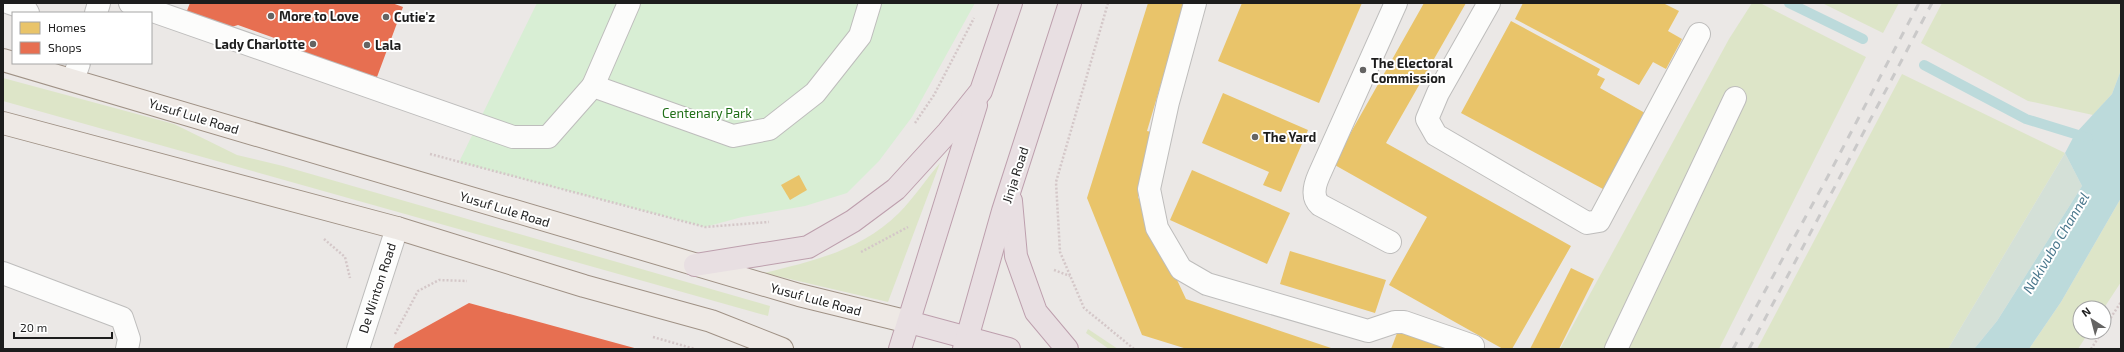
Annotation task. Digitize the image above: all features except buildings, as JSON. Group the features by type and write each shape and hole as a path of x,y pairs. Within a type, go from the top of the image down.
{"highway":[{"path":"900,349 980,91 1011,3"},
{"name":"Jinja Road","path":"966,343 1010,190 1070,3"},
{"path":"695,265 808,247 847,225 896,188 948,132 980,91"},
{"path":"1010,190 1016,256 1036,312 1067,349"},
{"name":"Yusuf Lule Road","path":"909,322 966,343 1009,349"}],"main road":[{"name":"Yusuf Lule Road","path":"24,64 76,72 695,265 799,296 909,322"},
{"path":"3,124 397,228 584,286 711,321 781,349"}],"street":[{"path":"10,3 25,8 27,12"},
{"path":"130,3 513,137 548,137 593,86 629,3"},
{"path":"593,86 733,136 769,129 815,93 860,36 870,3"},
{"path":"1194,3 1168,102 1149,189 1157,228 1181,268 1207,284 1368,331 1395,322 1404,322 1473,346"},
{"path":"1390,242 1320,205 1316,202 1314,194 1319,174 1396,3"},
{"path":"1489,3 1438,93 1427,119 1436,135 1587,224 1598,221 1699,34"},
{"path":"1616,349 1735,98"},
{"name":"De Winton Road","path":"358,349 397,228"},
{"path":"3,274 122,318 129,339 127,349"}],"path":[{"path":"1108,3 1056,182 1060,252 1084,308 1134,349"},
{"path":"318,234 345,257 351,284"},
{"path":"1054,270 1070,276"},
{"path":"395,334 418,291 439,280 470,281"},
{"path":"2112,316 2121,302"},
{"path":"650,336 695,349"},
{"path":"2091,349 2097,340"}],"green space":[{"name":"Centenary Park","path":"537,3 975,3 912,117 879,161 847,193 805,206 742,217 705,227 459,162"},
{"path":"1752,3 1760,3 1866,57 1719,349 1560,349 1729,39"},
{"path":"1822,3 1899,3 1883,33"},
{"path":"1942,3 2121,3 2121,70 2112,94 2093,115 2028,101 1921,43"},
{"path":"1902,74 2065,153 1948,349 1757,349"},
{"path":"3,78 174,124 237,155 283,166 770,306 768,316 3,101"},
{"path":"940,163 888,302 764,273 801,264 836,252 853,245 885,226 910,201"},
{"path":"2121,198 2121,282 2109,300 2072,300 2072,340 2084,340 2078,349 2029,349 2061,302"},
{"path":"1088,329 1118,349 1109,349 1086,333"}],"shaded area":[{"path":"2065,153 2082,186 1997,321 1974,349 1948,349"}],"water":[{"name":"Nakivubo Channel","path":"2121,70 2121,198 2061,302 2029,349 1974,349 1997,321 2082,186 2065,153 2075,134 2112,94"}],"waterway":[{"path":"1789,3 1863,39"},
{"path":"1924,65 2026,119 2088,138"}],"railway":[{"path":"1733,349 1827,178 1919,3"},
{"path":"1749,349 1932,3"}],"place":[{"name":"More to Love","path":"271,16"},
{"name":"Cutie'z","path":"386,17"},
{"name":"Lady Charlotte","path":"313,44"},
{"name":"Lala","path":"367,45"},
{"name":"The Electoral Commission","path":"1363,70"},
{"name":"The Yard","path":"1255,137"}]}
